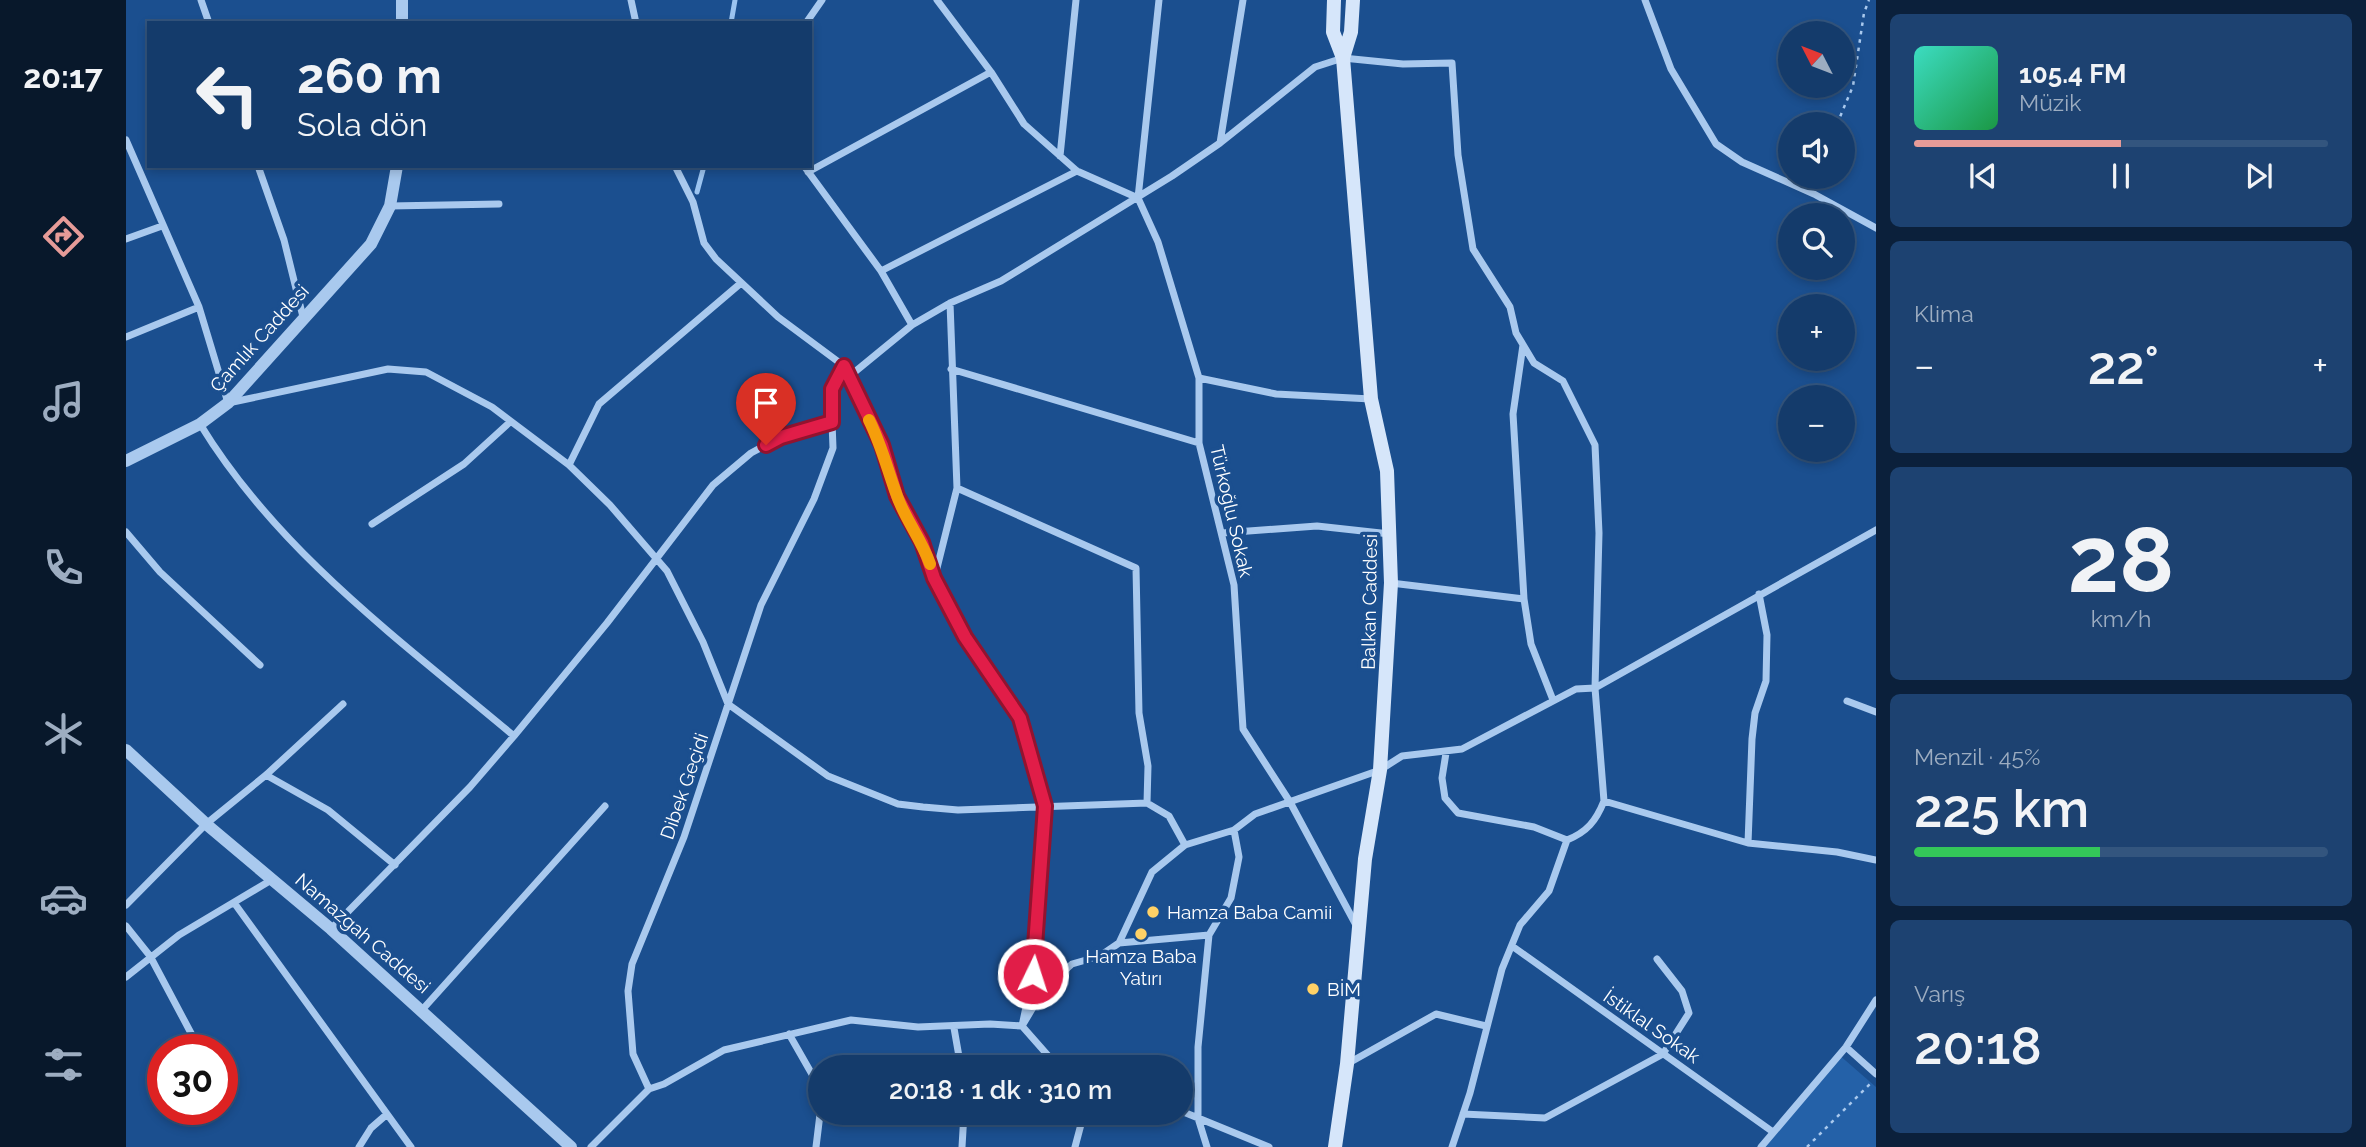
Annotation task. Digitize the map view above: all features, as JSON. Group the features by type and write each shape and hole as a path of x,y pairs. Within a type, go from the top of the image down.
{"main road":[{"name":"Balkan Caddesi","path":"1334,0 1333,32 1343,58 1371,399 1387,471 1391,583 1380,769 1365,859 1347,1064 1335,1147"},
{"name":"Balkan Caddesi","path":"1343,58 1351,32 1353,0"}],"street":[{"path":"201,0 208,21"},
{"path":"402,0 402,21"},
{"path":"631,0 636,21"},
{"path":"807,21 822,0"},
{"path":"937,0 991,72 1024,124 1077,171 1138,198"},
{"path":"1060,156 1076,0"},
{"path":"1138,198 1159,0"},
{"path":"1220,143 1243,0"},
{"path":"1645,0 1671,69 1716,144 1742,162 1814,194 1876,228"},
{"path":"676,168 693,202 704,243 740,283 778,317 844,366 851,375 912,325 950,303 1001,281 1138,198 1220,143 1315,67 1343,58 1403,64 1451,63 1458,155 1473,249 1510,307 1516,333 1534,363 1563,381 1595,445 1599,533 1595,688 1604,801 1597,818 1590,826 1582,834 1567,841 1549,891 1520,925 1486,1026 1452,1147"},
{"path":"812,166 991,72"},
{"path":"126,140 198,307 228,403 388,369 426,372 473,395 569,465 667,572 703,642 728,704 828,776 898,804 958,810 1147,803 1169,816 1185,845"},
{"path":"259,168 284,240 303,317"},
{"name":"Çamlık Caddesi","path":"126,460 200,424 228,403 371,244 390,206 397,168"},
{"path":"806,169 881,271 912,325"},
{"path":"881,271 1077,171"},
{"name":"Türkoğlu Sokak","path":"1138,198 1158,242 1185,341 1199,378 1199,443 1234,585 1243,729 1290,802 1360,932"},
{"path":"390,206 499,204"},
{"path":"126,239 162,226"},
{"path":"569,465 599,404 740,283"},
{"path":"934,578 957,488 950,303"},
{"path":"126,337 198,307"},
{"path":"1523,345 1513,414 1524,599 1531,644 1553,700"},
{"path":"844,366 882,445 897,496 922,542 934,578 965,637 1020,718 1045,806 1033,974 1022,1026"},
{"name":"Dibek Geçidi","path":"649,1089 631,1045 628,991 632,964 684,837 761,604 814,499 833,448 832,389 844,366"},
{"path":"951,369 1199,443"},
{"path":"1199,378 1276,394 1371,399"},
{"path":"372,524 464,464 510,422"},
{"path":"331,929 395,865 514,736 607,623 655,556 713,485 751,453 781,437 832,422"},
{"path":"200,424 251,498 316,569 514,736"},
{"path":"957,488 1136,568 1139,713 1149,766 1147,803"},
{"path":"1222,533 1317,526 1390,535"},
{"path":"1119,943 1152,872 1185,845 1234,830 1255,814 1380,769 1402,756 1446,753 1462,749 1576,689 1595,688 1876,530"},
{"path":"126,532 160,572 260,665"},
{"path":"1391,583 1524,599"},
{"path":"1748,843 1755,713 1766,681 1768,635 1759,594"},
{"path":"1847,701 1876,712"},
{"path":"126,905 206,824 266,775 343,704"},
{"name":"Namazgah Caddesi","path":"126,750 206,824 422,1010 571,1147"},
{"path":"1446,753 1443,778 1445,798 1458,813 1534,827 1567,841"},
{"path":"266,775 328,810 395,865"},
{"path":"1604,801 1748,843 1838,852 1876,860"},
{"path":"422,1010 605,806"},
{"path":"1208,1147 1198,1118 1198,1047 1209,935 1231,898 1239,857 1234,830"},
{"path":"126,976 179,935 273,879"},
{"path":"234,904 281,964 411,1147"},
{"path":"126,926 150,956 191,1034"},
{"path":"1022,1026 1044,989 1072,964 1100,956 1119,943 1209,935"},
{"name":"İstiklal Sokak","path":"1512,946 1773,1132"},
{"path":"1463,1114 1545,1118 1663,1054 1689,1013 1682,990 1657,959"},
{"path":"1761,1147 1846,1047 1876,1000"},
{"path":"1347,1064 1436,1014 1486,1026"},
{"path":"591,1147 649,1089 664,1084 724,1049 851,1020 954,1028 990,1024 1022,1026 1048,1055"},
{"path":"954,1028 959,1055"},
{"path":"789,1034 808,1067"},
{"path":"1846,1047 1876,1074"},
{"path":"359,1147 371,1128 386,1115"},
{"path":"1193,1116 1269,1147"},
{"path":"816,1147 819,1125"},
{"path":"962,1147 963,1125"},
{"path":"1075,1147 1083,1125"}],"path":[{"path":"1842,112 1853,86 1864,13 1869,0"},
{"path":"1807,1147 1871,1083"}],"shaded area":[{"path":"1838,1054 1876,1087 1876,1147 1761,1147"}],"waterway":[{"path":"731,21 735,0"},
{"path":"697,192 703,168"}],"slow traffic":[{"path":"869,420 882,445 897,496 922,542 930,564"}],"place":[{"name":"Hamza Baba Camii","path":"1153,912"},
{"name":"Hamza Baba Yatırı","path":"1141,934"},
{"name":"BİM","path":"1313,989"}],"route":[{"path":"766,445 781,437 832,422 832,389 844,366 882,445 897,496 922,542 934,578 965,637 1020,718 1045,806 1033,974"}]}
